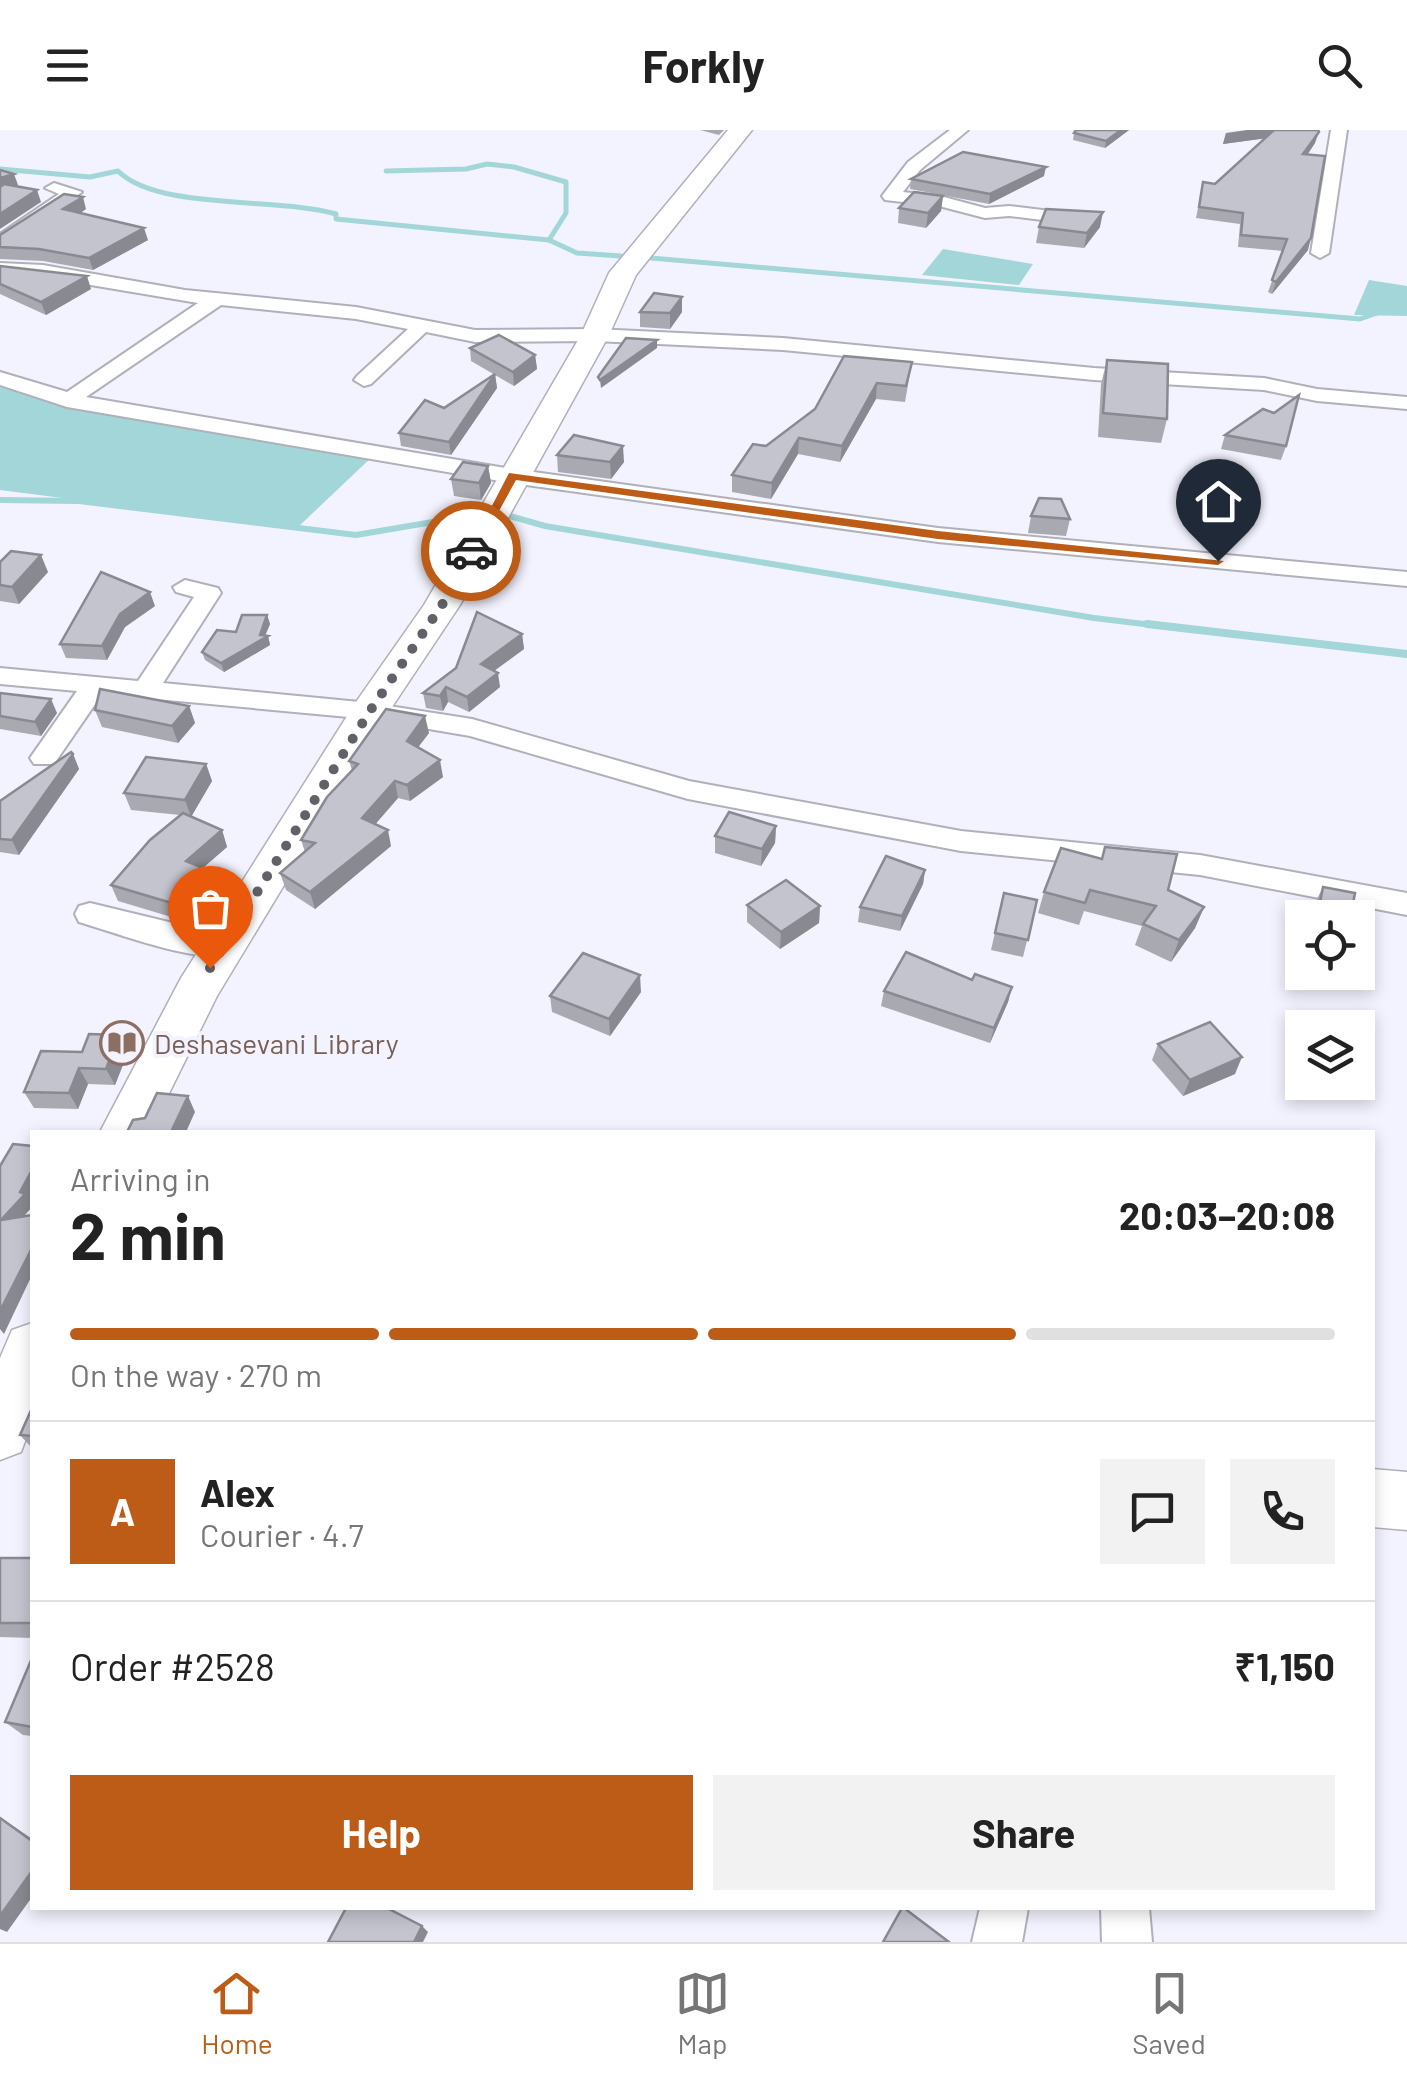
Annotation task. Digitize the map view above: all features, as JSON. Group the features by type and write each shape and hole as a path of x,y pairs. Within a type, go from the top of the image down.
{"main road":[{"path":"125,1130 197,990 370,711 442,605 595,334 623,273 740,130"},
{"path":"0,1432 24,1353"},
{"path":"1375,1498 1407,1501"}],"street":[{"path":"960,130 914,166 891,196 940,200 961,210 984,213 1009,211 1075,219"},
{"path":"1320,253 1338,130"},
{"path":"0,242 73,192 54,188"},
{"path":"0,214 33,219"},
{"path":"0,268 217,299 289,304 474,336 595,334 782,344 1108,375 1208,379 1407,402"},
{"path":"68,400 217,299"},
{"path":"364,380 422,326"},
{"path":"0,378 68,400 512,476 938,535 1407,579"},
{"path":"146,689 209,593 185,586"},
{"path":"0,676 370,711 472,728 688,790 961,841 1200,864 1407,904"},
{"path":"44,758 96,684"},
{"path":"90,914 185,940 224,946"},
{"path":"997,1942 1004,1910"},
{"path":"1126,1910 1127,1942"}],"shaded area":[{"path":"943,249 1033,264 1019,285 922,275"},
{"path":"1369,280 1407,286 1407,316 1354,315"},
{"path":"0,387 90,411 374,455 297,528 0,490"}],"building":[{"path":"1121,130 1106,141 1074,133"},
{"path":"1274,130 1318,130 1303,154 1325,156 1311,238 1276,282 1272,280 1287,239 1241,235 1243,213 1199,207 1203,182 1215,184"},
{"path":"963,152 1046,167 990,194 911,179"},
{"path":"4,184 37,190 0,214 0,187"},
{"path":"914,192 943,196 928,213 899,208"},
{"path":"64,194 83,197 63,209 144,228 89,258 0,247 0,235"},
{"path":"1046,209 1103,212 1087,233 1039,227"},
{"path":"0,266 87,276 41,302 0,284"},
{"path":"654,293 682,297 670,313 640,312"},
{"path":"499,335 535,355 513,372 470,348"},
{"path":"626,338 657,340 600,380 598,377"},
{"path":"844,356 912,362 906,386 877,383 842,446 799,438 772,483 732,475 753,444 766,446 815,409"},
{"path":"1107,360 1168,364 1167,419 1103,413"},
{"path":"495,374 449,442 399,433 425,400 444,408"},
{"path":"1299,395 1286,446 1225,435 1263,409 1274,413"},
{"path":"574,435 623,446 610,462 557,455"},
{"path":"463,462 488,466 479,483 451,479"},
{"path":"1039,498 1061,499 1070,519 1031,516"},
{"path":"11,551 41,555 12,587 0,585 0,562"},
{"path":"101,572 150,592 120,614 102,646 60,644"},
{"path":"477,612 522,634 481,664 498,673 467,697 446,687 440,696 423,693 456,668"},
{"path":"242,615 267,615 260,635 268,636 221,663 202,652 217,630 236,632"},
{"path":"100,689 189,706 172,726 95,710"},
{"path":"0,693 51,699 35,722 0,716"},
{"path":"386,709 425,716 407,741 440,760 407,785 395,781 362,818 388,830 310,892 280,873 315,843 301,840 327,797 358,764 349,761"},
{"path":"71,752 12,840 0,839 0,801"},
{"path":"146,757 206,764 185,800 124,793"},
{"path":"729,812 776,826 762,849 715,836"},
{"path":"183,813 222,830 186,861 225,877 202,912 111,885 150,840"},
{"path":"1105,847 1177,854 1168,890 1204,907 1179,940 1143,924 1156,906 1090,890 1085,903 1044,892 1061,848 1102,859"},
{"path":"886,856 925,870 902,916 860,907"},
{"path":"786,880 820,906 781,932 747,905"},
{"path":"1323,887 1355,893 1354,900 1320,900"},
{"path":"1004,893 1037,900 1028,940 995,933"},
{"path":"906,952 972,980 975,974 1012,987 994,1028 884,991"},
{"path":"583,953 640,975 609,1019 550,996"},
{"path":"1210,1022 1242,1057 1190,1080 1158,1044"},
{"path":"89,1034 119,1035 106,1069 79,1068 69,1093 24,1092 41,1051 82,1052"},
{"path":"157,1093 188,1096 172,1130 128,1130 133,1120 145,1118"},
{"path":"13,1144 30,1146 30,1174 20,1192 25,1194 1,1220 30,1215 30,1252 0,1311 0,1166"},
{"path":"30,1412 30,1436 20,1435"},
{"path":"0,1558 30,1558 30,1623 0,1623"},
{"path":"30,1663 30,1727 5,1722"},
{"path":"0,1818 30,1840 30,1874 0,1916"},
{"path":"345,1910 391,1910 422,1926 414,1942 328,1942"},
{"path":"901,1910 907,1910 949,1942 883,1942"}],"waterway":[{"path":"386,171 466,169 487,164 514,167 566,182 566,213 549,240"},
{"path":"0,169 90,177 118,171 137,184 190,198 312,209 336,214 336,219 549,240"},
{"path":"549,240 577,253 621,256"},
{"path":"651,258 1360,319 1380,312"},
{"path":"0,500 79,501 356,535 480,514"},
{"path":"510,516 545,526 1094,618 1169,627"},
{"path":"1147,624 1407,654"}],"way so far":[{"path":"210,968 370,711 442,605 471,551"}],"place":[{"name":"Deshasevani Library","path":"122,1043"}],"route":[{"path":"471,551 512,476 938,535 1218,561"}]}
